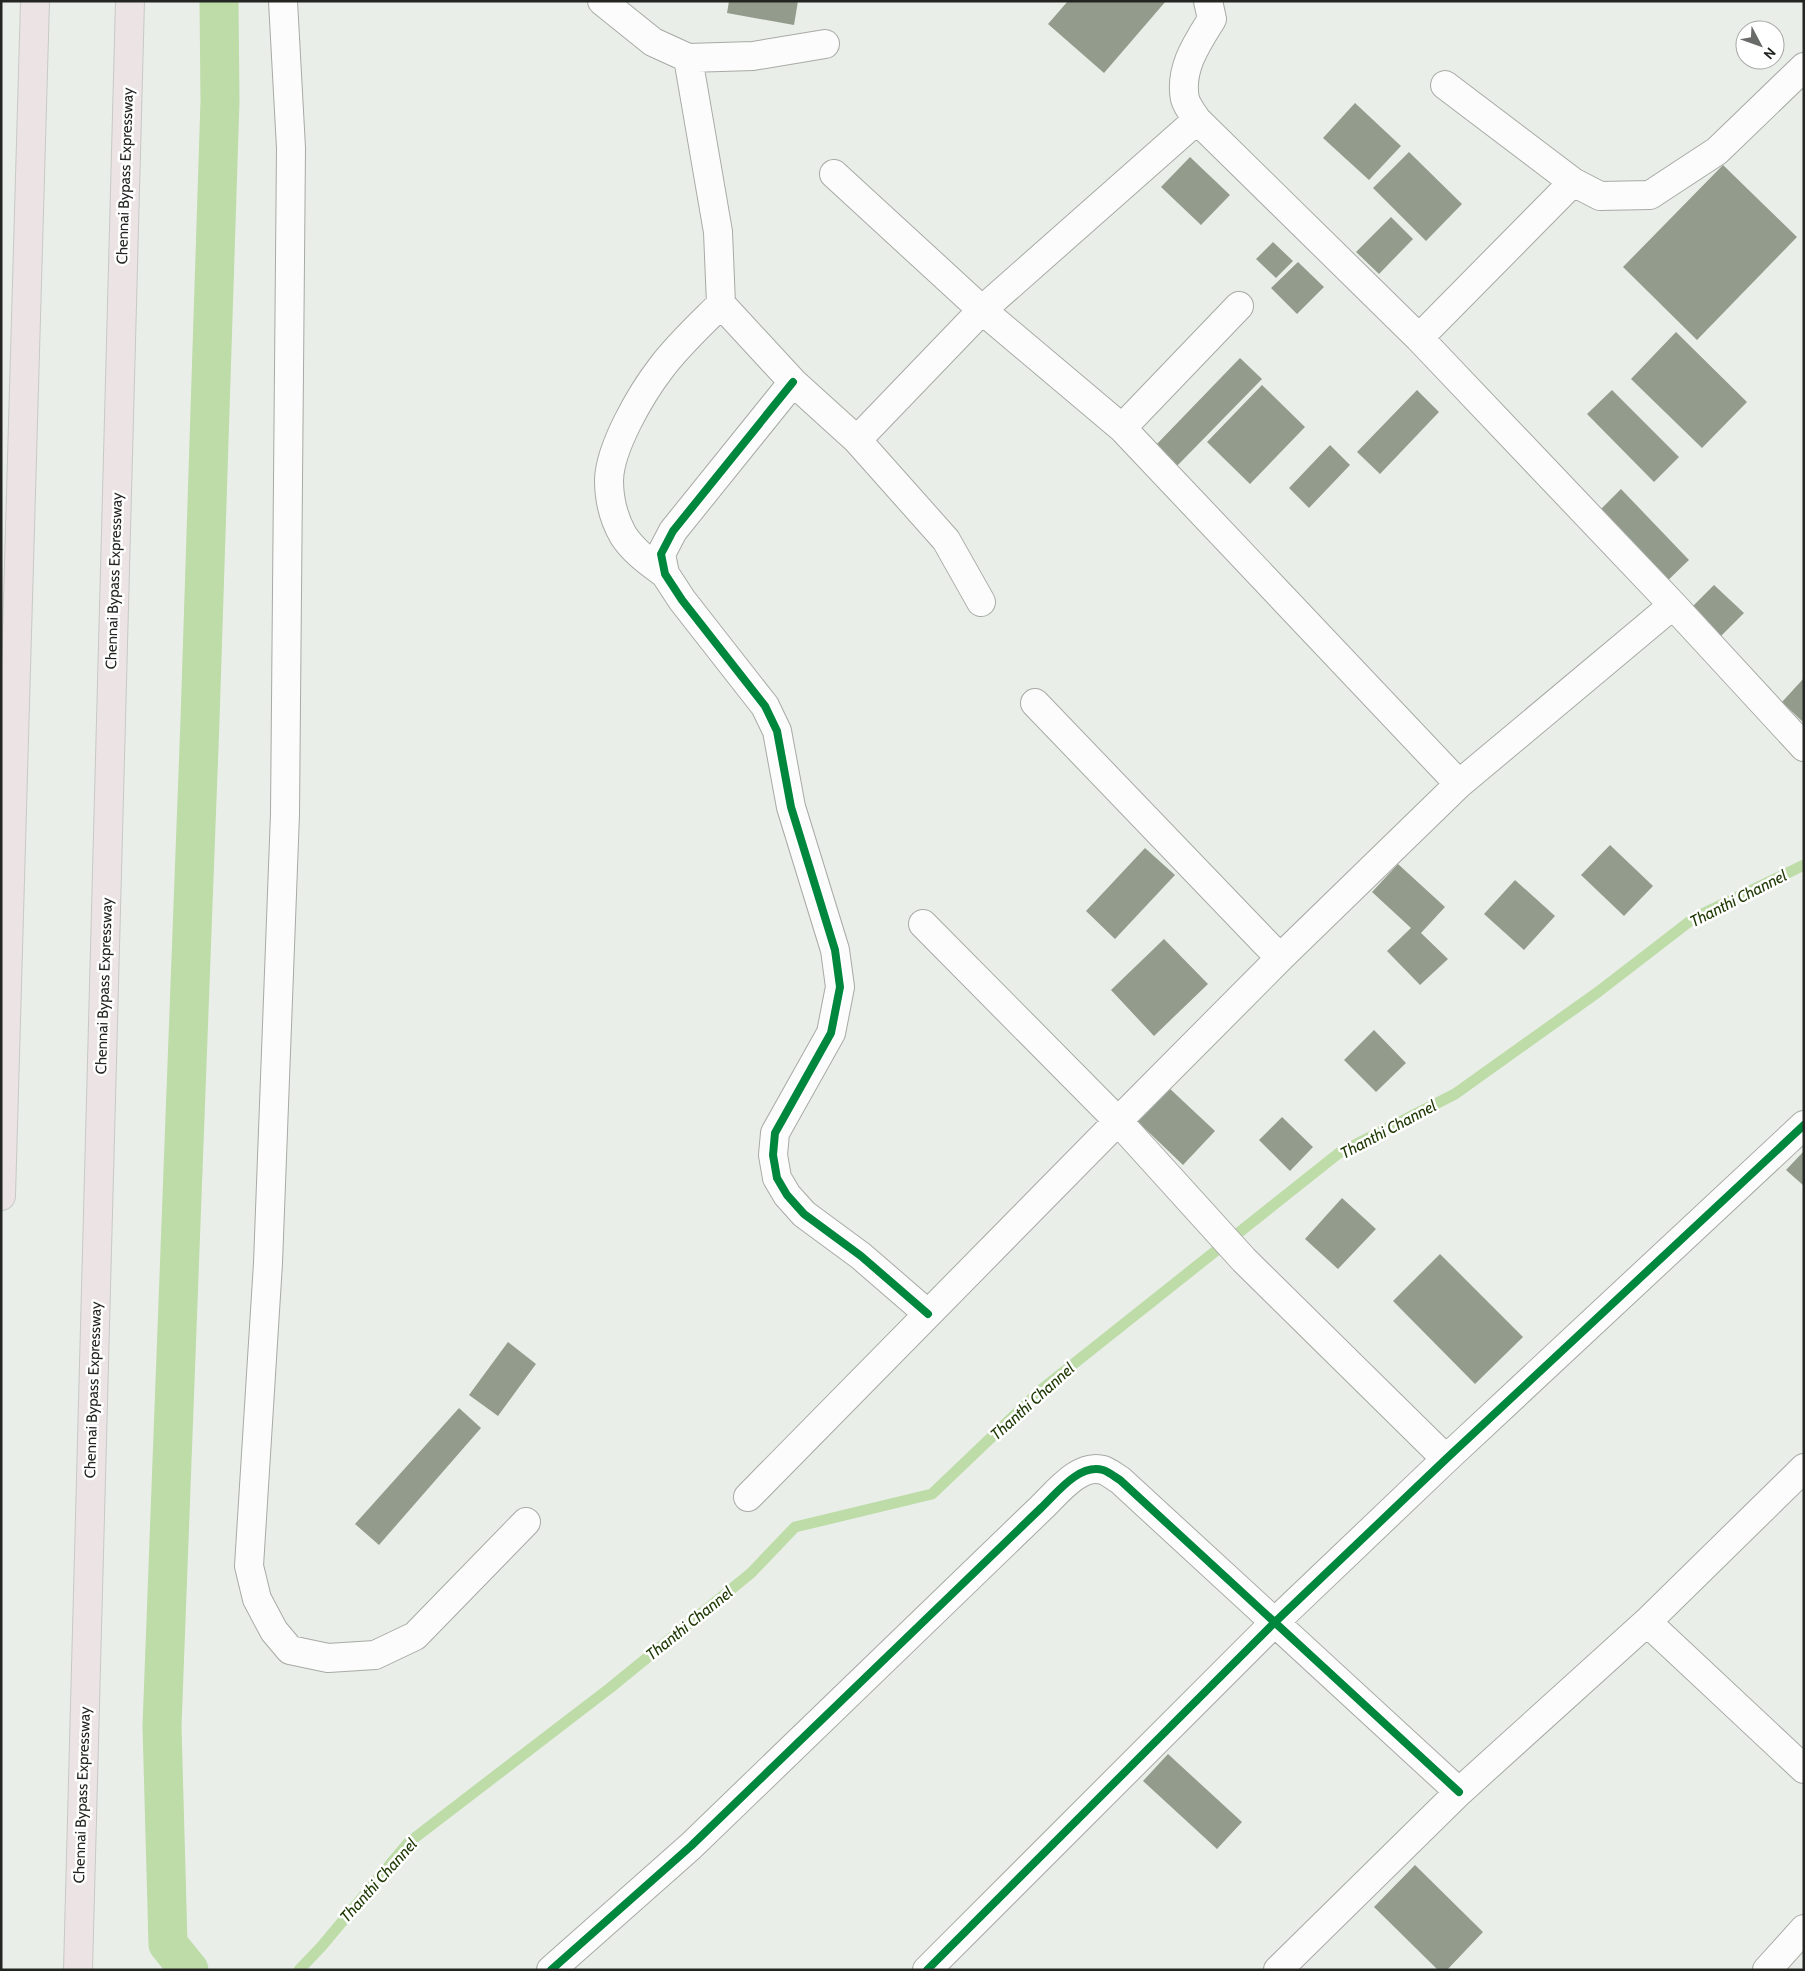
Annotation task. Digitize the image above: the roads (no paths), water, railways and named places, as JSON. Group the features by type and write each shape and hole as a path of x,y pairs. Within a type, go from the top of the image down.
{"highway":[{"path":"1,1196 35,1"},
{"name":"Chennai Bypass Expressway","path":"78,1970 130,1"}],"street":[{"path":"283,1 291,148 285,814 268,1263 249,1566 257,1600 274,1632 290,1650 328,1658 375,1655 414,1636 526,1522"},
{"path":"602,1 653,42 688,58 753,56 825,44"},
{"path":"1208,1 1212,19 1194,48 1186,70 1185,100 1197,120 1419,338 1673,605 1804,748"},
{"path":"688,58 718,232 720,304 792,382 857,440 946,540 981,602"},
{"path":"1445,85 1572,182 1600,196 1650,195 1717,151 1804,67"},
{"path":"857,440 982,310 1197,120"},
{"path":"834,174 982,310 1122,428 1459,784"},
{"path":"1419,338 1572,182"},
{"path":"665,574 642,558 624,536 613,511 609,480 615,450 633,411 661,367 720,304"},
{"path":"1122,428 1239,306"},
{"path":"792,382 673,532 661,554 665,574 682,600 765,706 777,731 791,807 835,950 840,987 831,1033 776,1134 773,1155 777,1178 786,1195 804,1214 861,1256 928,1314"},
{"path":"748,1497 1280,958 1459,784 1673,605"},
{"path":"1035,703 1280,958"},
{"path":"923,924 1118,1121 1244,1260 1446,1459"},
{"path":"927,1970 1274,1623 1446,1459 1804,1125"},
{"path":"1278,1970 1459,1792 1647,1622 1804,1468"},
{"path":"551,1970 691,1846 1074,1477 1089,1470 1102,1470 1120,1480 1459,1792"},
{"path":"1647,1622 1804,1769"},
{"path":"1767,1970 1804,1929"}],"waterway":[{"path":"189,1970 168,1944 162,1726 200,720 220,101 219,1"},
{"name":"Thanthi Channel","path":"299,1970 321,1947 408,1843 610,1688 751,1573 795,1527 932,1494 1042,1389 1339,1153 1455,1094 1598,992 1694,918 1804,865"}]}
